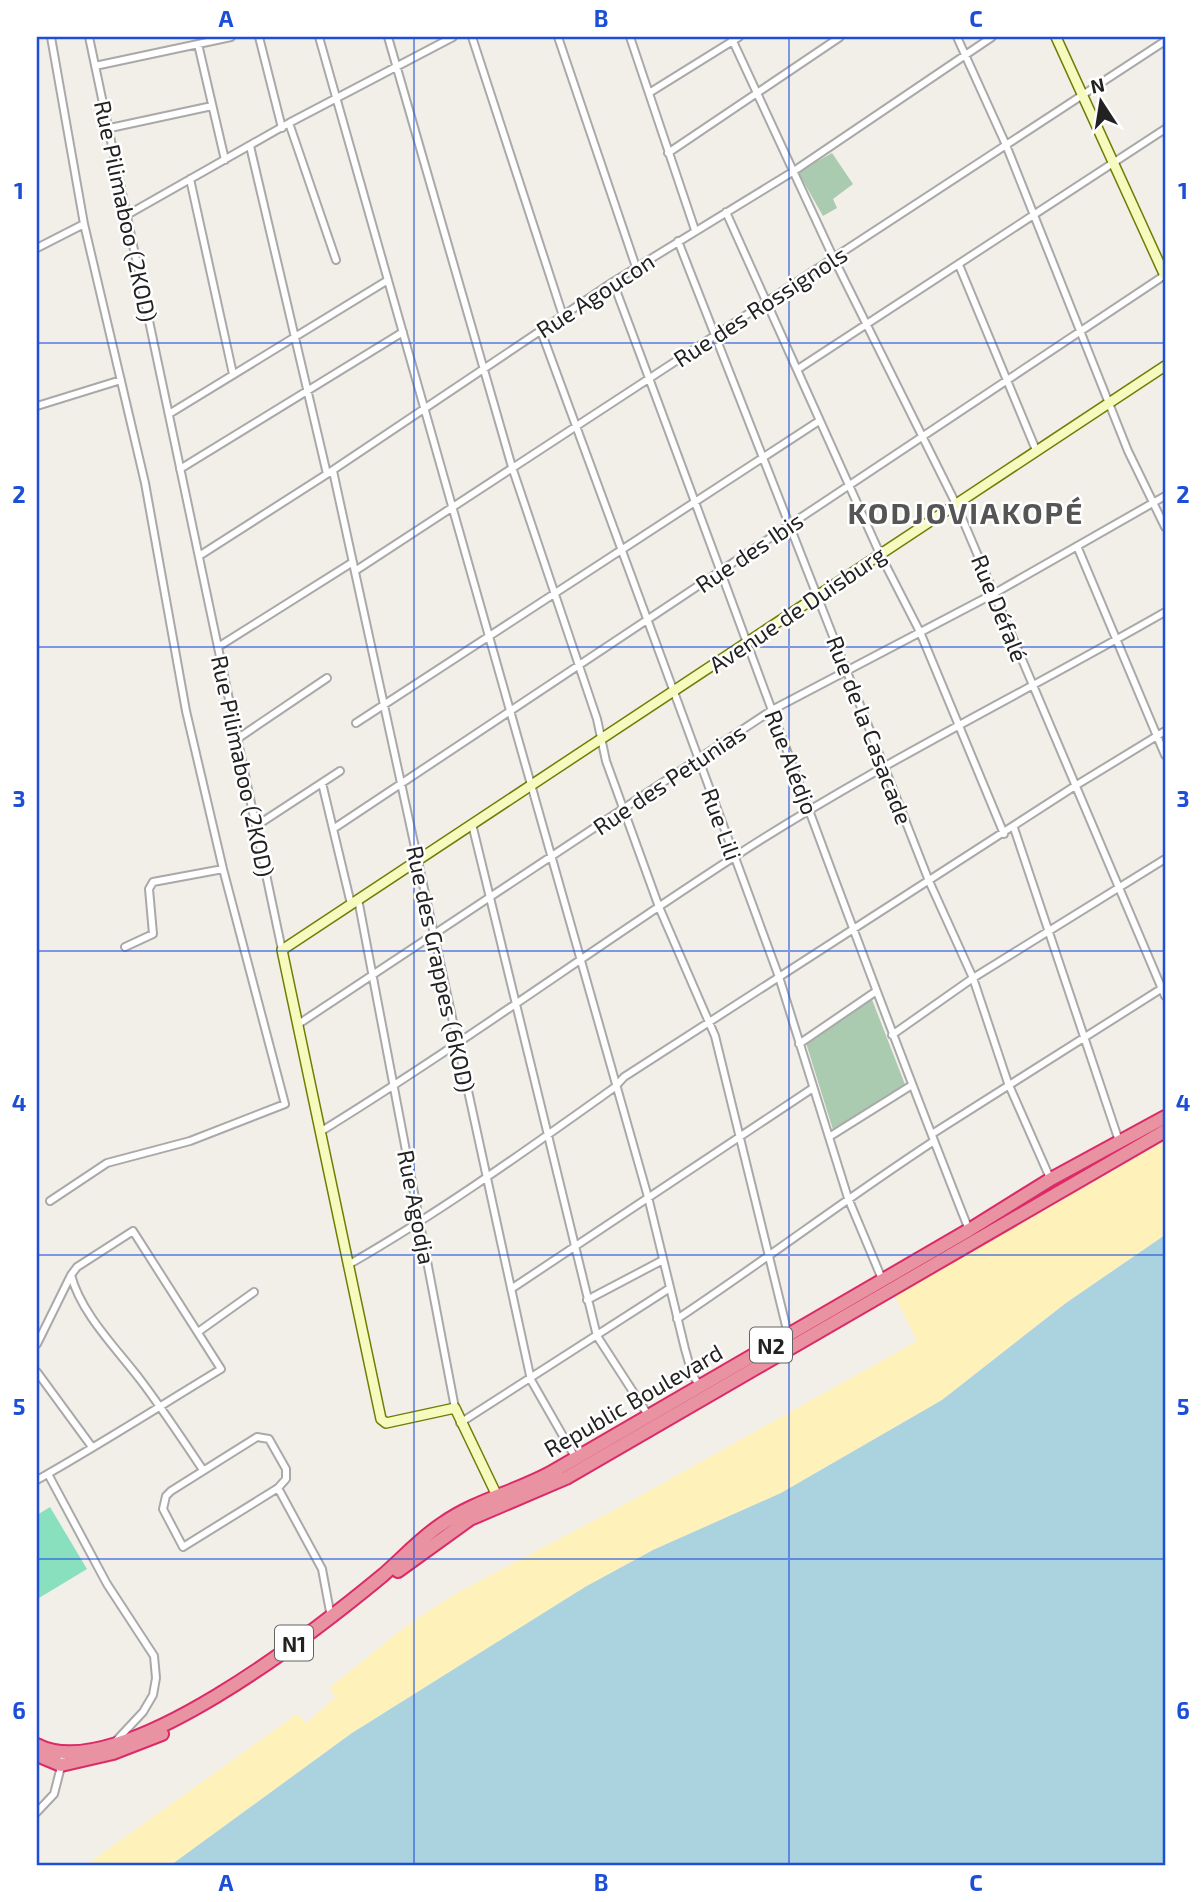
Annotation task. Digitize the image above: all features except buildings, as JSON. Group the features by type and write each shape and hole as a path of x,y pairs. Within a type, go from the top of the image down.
{"highway":[{"name":"Republic Boulevard","path":"704,1391 789,1335 882,1279 972,1235 1051,1179 1165,1117"},
{"name":"Republic Boulevard","path":"499,1500 544,1490 652,1421 972,1235 1165,1131"},
{"name":"Republic Boulevard","path":"383,1579 444,1522 499,1500 652,1421"},
{"name":"N1","path":"63,1760 113,1748 204,1705 332,1619 383,1579"},
{"path":"37,1745 63,1760"},
{"path":"37,1755 63,1760"}],"street":[{"path":"50,1201 107,1163 190,1141 285,1104 223,869 186,711 145,482 84,224 51,37"},
{"name":"Rue Pilimaboo (2KOD)","path":"89,37 380,1419 386,1423 455,1408"},
{"path":"95,66 231,37"},
{"path":"259,37 282,128"},
{"path":"319,37 487,638 648,1196 692,1374 704,1391"},
{"path":"387,37 512,467 623,808 659,907 715,1036 737,1136 771,1257 789,1335"},
{"path":"127,215 289,123 453,37"},
{"path":"472,37 563,316"},
{"path":"558,37 636,267"},
{"path":"630,37 695,230"},
{"path":"668,153 840,37"},
{"path":"957,37 1006,145 1079,333 1165,527"},
{"name":"Rue Agoucon","path":"199,556 330,472 636,267 794,171 992,37"},
{"path":"1056,37 1165,275"},
{"path":"649,93 734,38"},
{"name":"Rue Défalé","path":"734,38 835,259 956,504 995,593 1031,687 1164,987 1165,996"},
{"name":"Rue des Rossignols","path":"355,571 1165,41"},
{"path":"198,44 225,160"},
{"path":"110,128 212,106"},
{"path":"289,123 336,260"},
{"path":"797,369 1165,130"},
{"name":"Rue des Grappes (6KOD)","path":"250,146 308,391 353,562 531,1380 576,1458"},
{"path":"190,180 233,374"},
{"path":"726,212 880,554 920,632 961,725 1004,834"},
{"path":"37,248 84,224"},
{"name":"Rue de la Casacade","path":"678,241 791,524 884,769 929,881 973,978 1008,1083 1051,1179"},
{"path":"959,265 1036,450"},
{"name":"Rue des Ibis","path":"333,829 1165,275"},
{"path":"169,414 388,280"},
{"name":"Rue Alédjo","path":"613,282 719,572 811,810 875,992 972,1235"},
{"name":"Rue Lili","path":"541,331 573,427 779,977 848,1198 882,1279"},
{"path":"180,469 402,332"},
{"name":"Avenue de Duisburg","path":"282,950 1165,366"},
{"path":"37,406 121,380"},
{"path":"356,723 820,421"},
{"name":"Rue des Petunias","path":"298,1026 772,710 995,593 1165,496"},
{"path":"1077,546 1165,755"},
{"path":"218,647 353,562"},
{"path":"320,1132 394,1086 734,857 811,810 1165,612"},
{"path":"237,739 327,678"},
{"path":"348,1265 420,1224 487,1180 615,1087 635,1069 707,1021 1165,731"},
{"path":"256,827 340,771"},
{"name":"Rue Agodja","path":"322,783 373,976 455,1408 499,1500"},
{"path":"472,824 597,1336 652,1421"},
{"path":"1014,828 1119,1143"},
{"path":"892,1035 973,978 1119,890 1165,859"},
{"path":"125,947 153,934 149,889 155,881 223,869"},
{"path":"677,1319 771,1257 1008,1083 1164,987"},
{"path":"799,1044 875,992"},
{"path":"829,1138 912,1085"},
{"path":"511,1289 737,1136 813,1088"},
{"path":"37,1344 77,1267 134,1231 221,1369 37,1480"},
{"path":"587,1300 663,1260"},
{"path":"71,1275 74,1285 97,1322 160,1406 203,1470"},
{"path":"460,1423 531,1380 670,1288"},
{"path":"198,1332 254,1292"},
{"path":"37,1372 92,1447"},
{"path":"263,1437 269,1439 286,1469 286,1479 278,1488 183,1547 163,1509 163,1502 172,1491 203,1470 251,1438 263,1437"},
{"path":"48,1474 107,1584 153,1656 156,1678 153,1695 143,1712 113,1748"},
{"path":"278,1488 322,1569 332,1619"},
{"path":"37,1812 54,1794 63,1760"}],"sand":[{"path":"1165,1141 1165,1235 1066,1303 942,1400 781,1493 653,1550 585,1587 352,1733 171,1865 86,1865 297,1714 306,1723 336,1697 329,1688 410,1623 457,1593 629,1502 917,1341 895,1296"}],"green space":[{"path":"832,153 853,184 833,199 837,208 823,216 798,172"},
{"path":"871,997 906,1087 834,1133 806,1043"},
{"path":"50,1507 87,1569 39,1598 37,1515"}],"water":[{"path":"1165,1235 1165,1865 171,1865 352,1733 585,1587 653,1550 781,1493 942,1400 1066,1303"}],"district":[{"name":"KODJOVIAKOPÉ","path":"966,512"}]}
